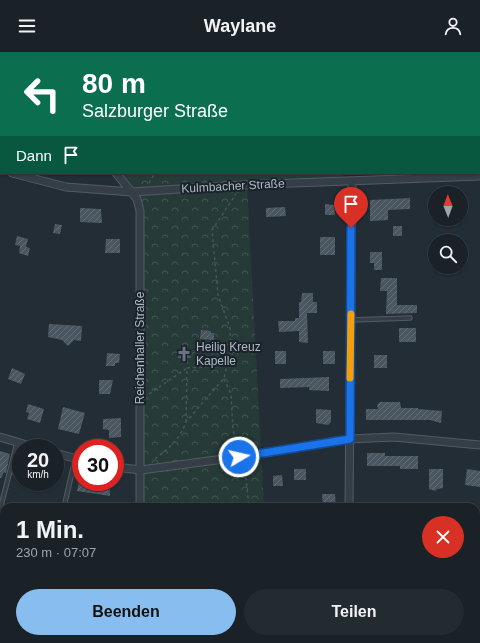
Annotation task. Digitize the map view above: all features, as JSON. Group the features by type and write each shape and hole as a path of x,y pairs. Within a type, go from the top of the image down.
{"street":[{"name":"Kulmbacher Straße","path":"16,174 66,187 132,192 243,185 480,176"},
{"name":"Reichenhaller Straße","path":"117,174 132,192 137,200 140,210 140,503"},
{"path":"350,503 352,182"},
{"path":"0,437 12,441"},
{"path":"124,467 141,467 239,457 350,439 394,437 480,445"}],"lane":[{"path":"351,320 410,318"},
{"path":"2,503 12,465"},
{"path":"65,503 72,480"}],"path":[{"path":"186,422 224,378 232,348 230,328 218,295 212,230 230,200 243,185"},
{"path":"140,400 187,368 227,365"},
{"path":"141,467 154,460 173,446 183,430 186,422 187,368"},
{"path":"224,378 231,394 233,429 239,457 246,479 249,503"}],"green space":[{"path":"121,174 343,174 343,180 247,185 264,503 138,503 141,211 135,190"}],"building":[{"path":"410,198 410,209 388,210 388,220 370,221 370,200"},
{"path":"325,204 334,205 335,215 325,215"},
{"path":"285,207 286,216 266,217 266,208"},
{"path":"80,208 101,209 102,223 80,222"},
{"path":"55,224 62,225 60,234 53,233"},
{"path":"393,226 402,226 402,236 393,236"},
{"path":"17,236 28,239 26,247 30,248 28,256 19,253 20,246 15,245"},
{"path":"320,237 335,237 335,255 320,255"},
{"path":"106,239 120,239 120,253 105,253"},
{"path":"370,252 382,252 382,270 374,270 374,263 370,263"},
{"path":"381,278 397,278 397,305 417,305 417,313 386,314 387,291 380,291"},
{"path":"302,293 313,293 313,302 317,302 317,313 307,313 308,343 299,342 299,331 279,332 278,321 295,321 295,318 299,318 299,302 301,302"},
{"path":"49,324 82,326 81,341 74,340 68,346 62,340 48,337"},
{"path":"399,328 416,328 416,342 399,342"},
{"path":"201,330 211,331 211,333 214,333 214,340 200,339"},
{"name":"Heilig Kreuz Kapelle","path":"184,346 187,350 191,350 191,358 178,358 178,350 182,350"},
{"path":"275,351 286,351 286,364 275,364"},
{"path":"323,351 335,351 335,364 323,364"},
{"path":"107,353 120,354 119,363 115,363 115,366 106,366"},
{"path":"374,355 387,355 387,368 374,368"},
{"path":"12,368 25,374 21,384 8,379"},
{"path":"329,377 329,391 309,390 309,387 280,388 280,379"},
{"path":"99,380 113,380 110,394 99,394"},
{"path":"380,402 400,402 401,408 418,408 442,411 441,423 430,420 366,420 366,409 378,409 377,405"},
{"path":"28,404 44,409 40,423 27,419 29,413 26,412"},
{"path":"63,407 85,413 79,434 58,429"},
{"path":"316,409 331,410 331,422 328,425 316,423"},
{"path":"121,418 121,437 109,438 109,430 103,429 103,419"},
{"path":"0,451 10,454 6,473 4,472 1,478 0,478"},
{"path":"367,453 385,453 385,456 418,456 418,469 400,469 400,466 367,466"},
{"path":"294,469 306,469 306,480 294,480"},
{"path":"429,469 443,469 443,488 435,491 429,489"},
{"path":"467,469 480,471 480,487 465,485"},
{"path":"282,475 283,486 273,486 273,476"},
{"path":"77,491 110,491 110,496"},
{"path":"322,494 335,494 336,503 323,503"}],"slow traffic":[{"path":"350,378 351,314"}],"place":[{"name":"Heilig Kreuz Kapelle","path":"184,354"}],"route":[{"path":"239,457 350,439 351,228"}]}
